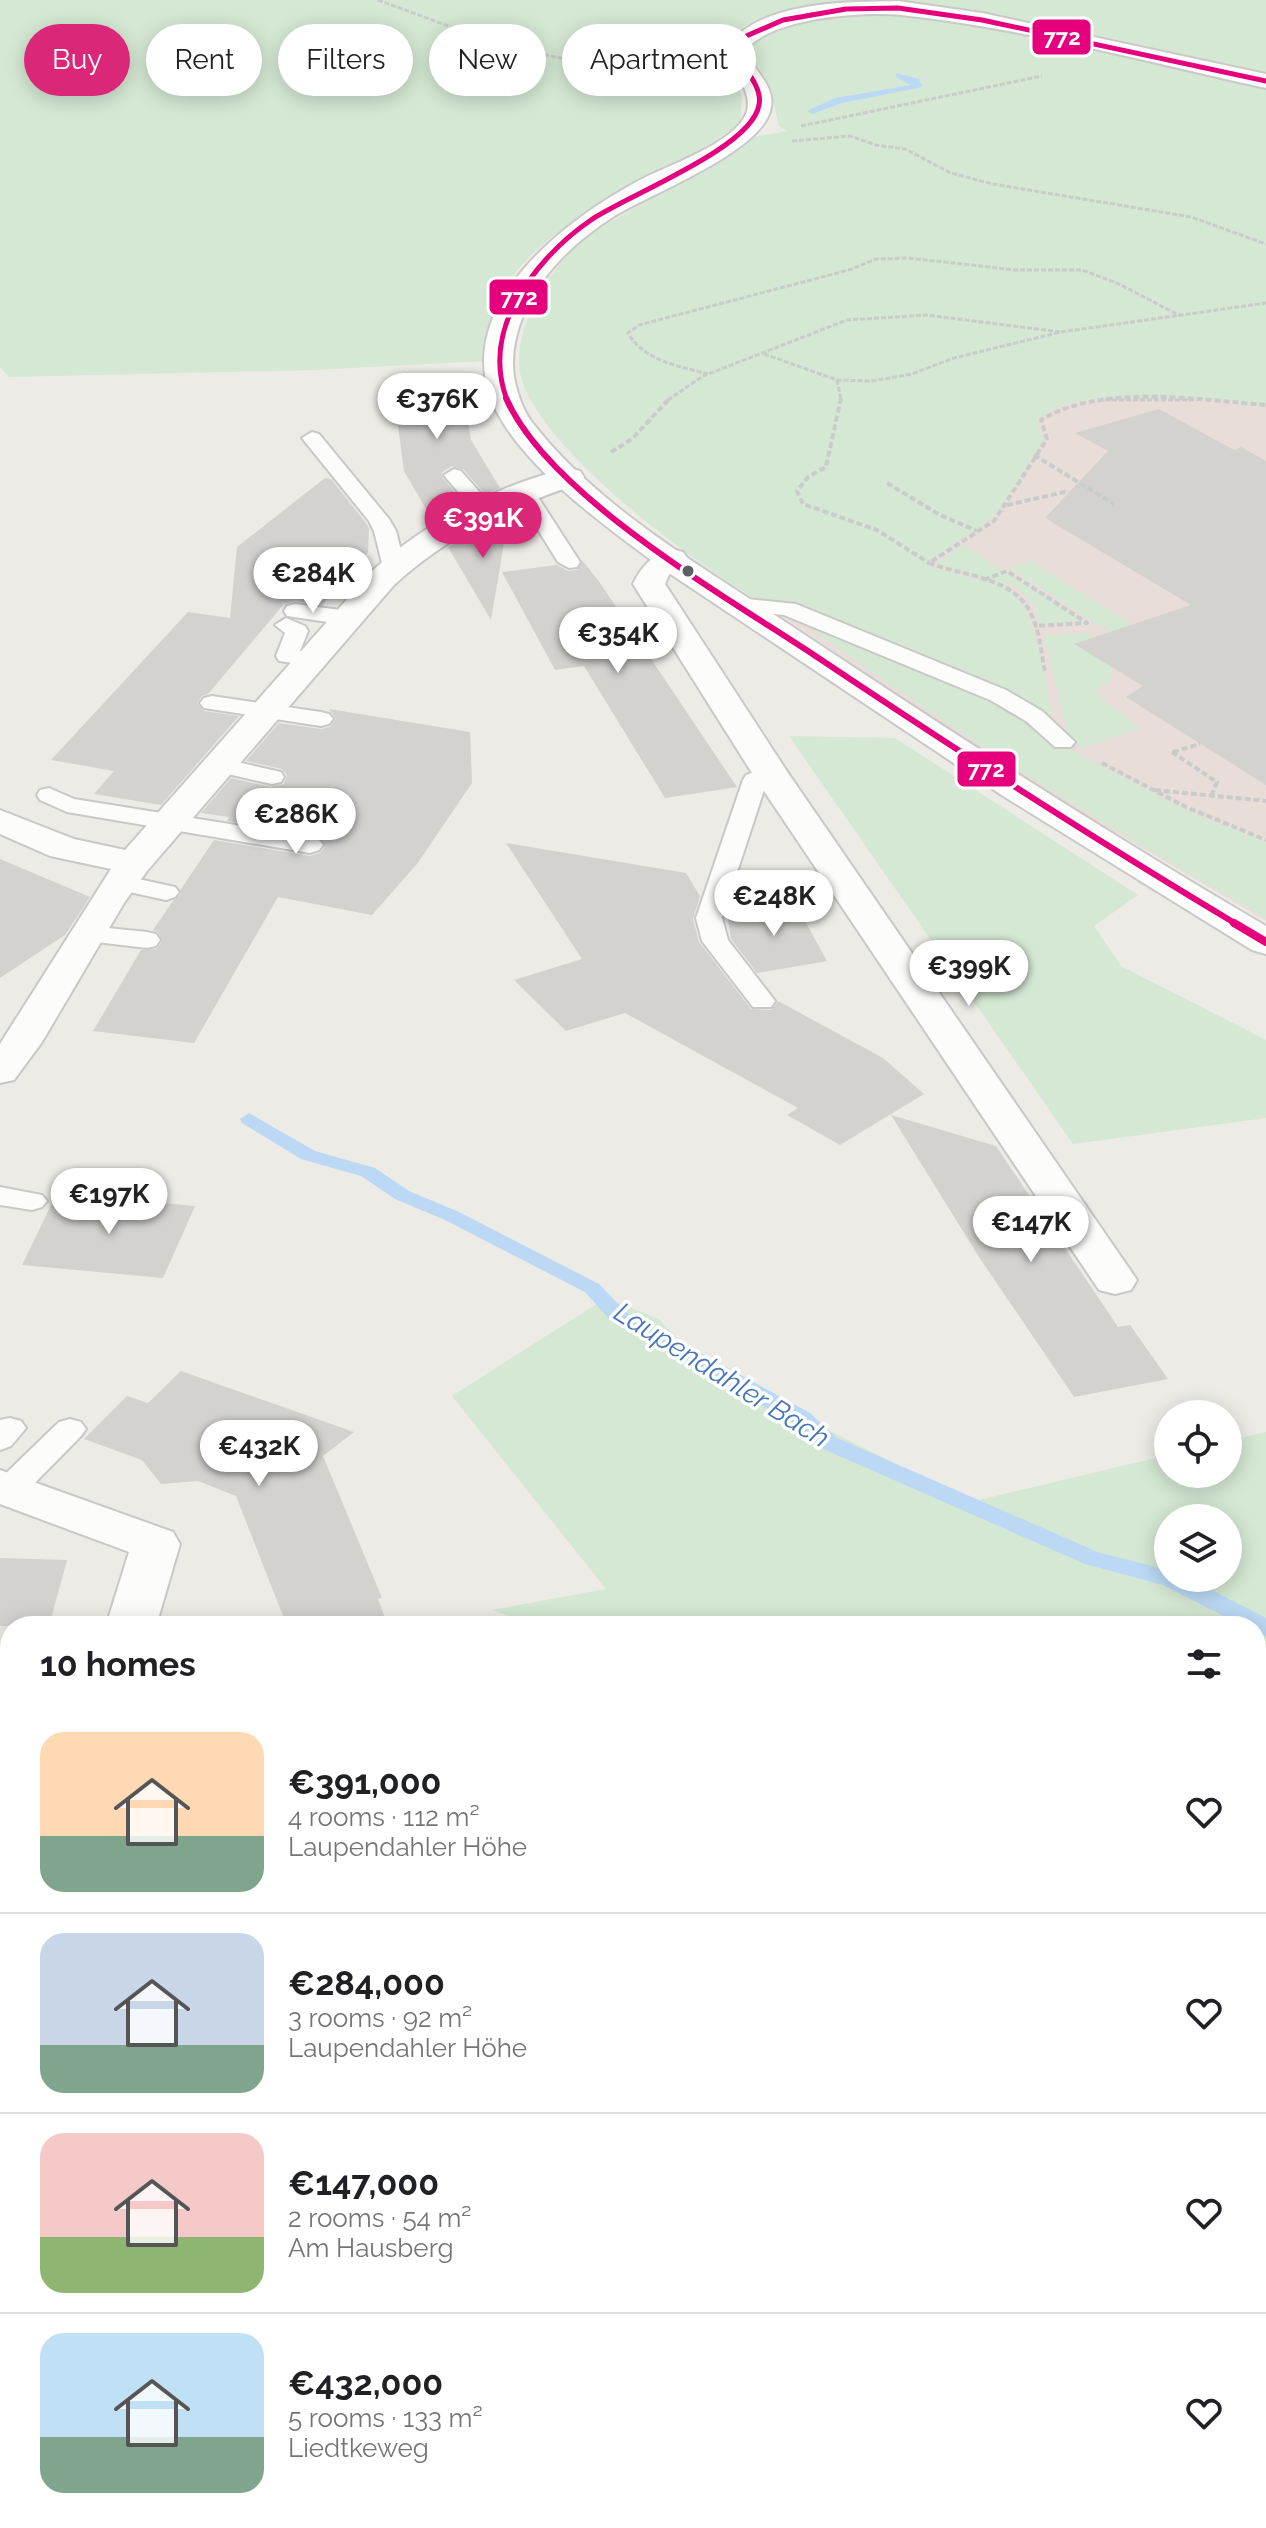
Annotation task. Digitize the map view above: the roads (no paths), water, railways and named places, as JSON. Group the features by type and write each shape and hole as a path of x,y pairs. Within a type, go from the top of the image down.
{"main road":[{"path":"1266,81 946,13 898,8 832,11 773,23 744,37 736,46 735,56 760,99 756,120 739,138 617,204 548,255 527,280 511,311 500,351 502,389 510,411 565,474 618,521 946,744 1266,942"},
{"path":"0,1071 28,1034 127,873 394,567 483,508 565,474"},
{"path":"672,559 656,570 649,584 770,773 1115,1280"},
{"path":"0,821 127,873"},
{"path":"5,1487 156,1544 134,1616"}],"lane":[{"path":"312,438 378,519 385,531 394,567"},
{"path":"454,475 483,508"},
{"path":"524,491 569,562"},
{"path":"738,605 788,609 998,695 1034,716 1063,742"},
{"path":"313,659 287,656 297,631 291,618 348,618"},
{"path":"241,691 321,719"},
{"path":"212,703 274,703"},
{"path":"219,765 272,777"},
{"path":"762,1001 715,941 709,918 755,780 770,773"},
{"path":"49,795 67,805 310,845"},
{"path":"127,873 166,892"},
{"path":"88,934 147,940"},
{"path":"0,1196 32,1201"},
{"path":"5,1487 70,1429"}],"waterway":[{"path":"812,111 839,100 917,87 915,81 900,75"},
{"name":"Laupendahler Bach","path":"249,1119 308,1155 368,1172 402,1195 452,1216 592,1288 619,1317 802,1418 829,1443 1093,1559 1154,1574"},
{"name":"Laupendahler Bach","path":"1196,1592 1243,1616"}]}
